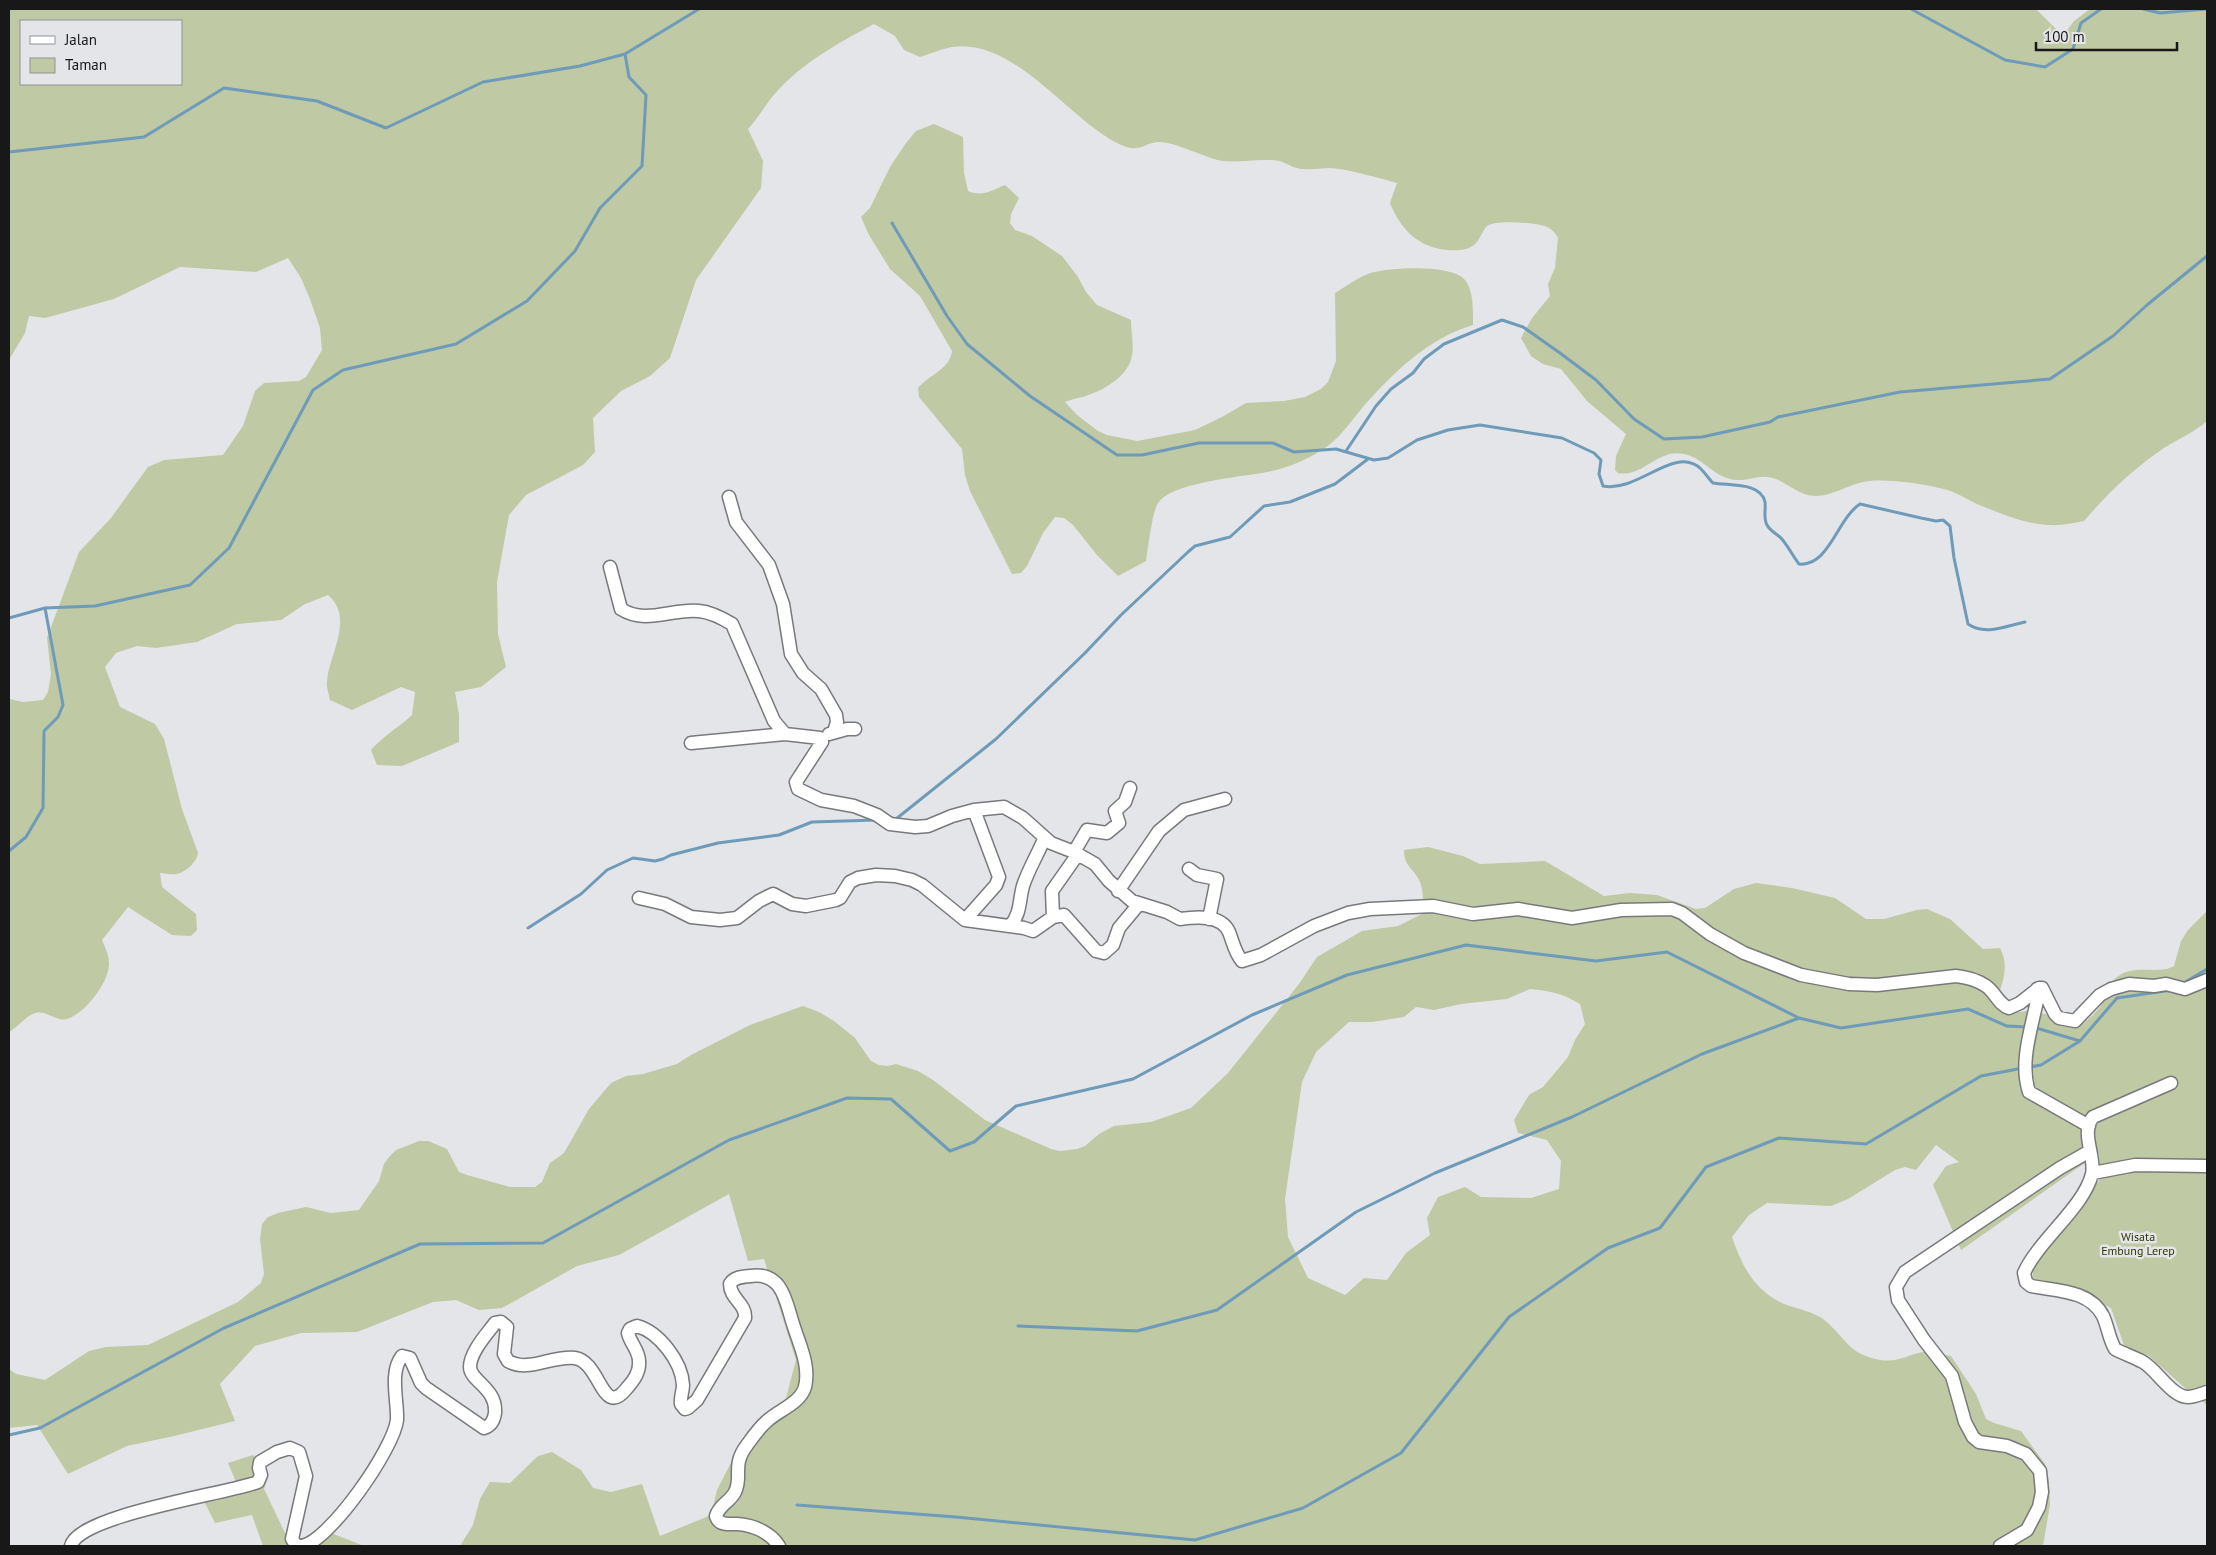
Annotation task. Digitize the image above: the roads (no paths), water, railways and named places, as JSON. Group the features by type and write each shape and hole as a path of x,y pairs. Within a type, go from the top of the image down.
{"street":[{"path":"729,497 736,522 769,565 783,604 791,654 803,673 821,689 836,714 837,722 834,732"},
{"path":"610,567 621,609 629,614 646,616 699,611 717,616 732,624 774,721 785,734"},
{"path":"691,743 785,734 820,738 834,732 855,729"},
{"path":"820,738 822,742 820,746 796,782 798,789 820,800 854,806 877,815 890,824 915,827 928,826 952,816 974,810 1004,807 1023,818 1044,838 1095,864 1118,890 1139,904 1167,912 1180,919 1196,917 1218,921 1226,927 1238,956 1244,961 1261,955 1314,926 1348,913 1370,909 1433,906 1472,914 1518,909 1572,918 1621,910 1672,909 1682,913 1710,934 1744,953 1800,975 1849,984 1877,985 1956,976 1967,977 1987,986 2007,1008 2020,1003 2040,987 2044,989 2056,1016 2071,1022 2075,1021 2100,995 2112,989 2129,984 2154,986 2166,984 2185,989 2207,980"},
{"path":"1054,917 1052,891 1076,853 1087,830 1107,833 1119,823 1115,811 1125,802 1130,788"},
{"path":"1118,890 1159,830 1184,810 1225,799"},
{"path":"965,920 996,885 999,876 974,810"},
{"path":"1010,926 1016,919 1022,900 1023,886 1044,838"},
{"path":"1189,869 1197,875 1217,879 1209,919"},
{"path":"639,898 666,904 691,917 720,920 737,918 759,901 773,894 792,904 806,906 840,898 850,882 858,878 876,875 894,876 912,880 922,885 965,920 1033,931 1054,917 1064,916 1096,951 1104,953 1113,945 1119,928 1139,904"},
{"path":"2037,989 2038,996 2025,1064 2025,1080 2029,1092 2088,1126"},
{"path":"2171,1082 2093,1117 2088,1126 2092,1173 2084,1191 2024,1273 2026,1282 2031,1286 2082,1296 2096,1306 2104,1318 2110,1341 2115,1349 2142,1361 2180,1395 2188,1397 2207,1392"},
{"path":"2000,1546 2027,1530 2038,1507 2042,1492 2040,1471 2026,1454 2007,1446 1979,1442 1974,1437 1965,1422 1952,1376 1924,1340 1898,1300 1896,1287 1905,1272 2060,1168 2090,1152"},
{"path":"2092,1173 2135,1165 2207,1166"},
{"path":"71,1546 78,1536 110,1520 136,1511 230,1491 258,1482 261,1475 260,1462 284,1449 290,1448 299,1452 306,1476 292,1539 296,1545 301,1546 313,1542 324,1534 362,1488 393,1432 397,1419 395,1399 397,1369 402,1356 410,1358 421,1383 426,1388 484,1428 488,1427 494,1418 495,1407 487,1389 472,1375 470,1366 473,1356 495,1322 501,1322 507,1327 504,1354 508,1362 520,1366 567,1358 583,1360 592,1368 606,1395 613,1398 618,1397 627,1389 638,1370 639,1356 628,1333 630,1329 637,1326 648,1331 674,1357 680,1369 683,1385 681,1404 688,1408 697,1400 744,1318 743,1305 732,1294 730,1284 737,1278 753,1275 769,1278 783,1292 789,1304 793,1326 802,1348 807,1376 801,1395 766,1421 740,1455 737,1467 736,1490 732,1497 717,1511 716,1516 724,1524 742,1524 760,1530 771,1536 779,1546"}],"waterway":[{"path":"9,152 144,137 224,88 317,101 386,128 483,82 580,66 625,54 699,9"},
{"path":"1911,9 2005,60 2045,67 2073,49 2081,23 2101,9"},
{"path":"2143,9 2160,13 2207,9"},
{"path":"9,618 45,608 95,606 190,585 229,548 313,390 343,370 456,344 527,301 575,251 600,208 642,166 646,95 629,77 625,54"},
{"path":"892,223 947,316 967,344 1030,396 1117,455 1142,455 1199,443 1273,443 1294,452 1336,449 1374,460 1388,458 1417,440 1448,430 1480,425 1562,438 1594,453 1601,460 1599,474 1603,486 1629,483 1668,465 1680,462 1691,463 1701,469 1713,483 1744,486 1757,491 1765,502 1767,525 1784,541 1799,564 1809,563 1818,558 1832,541 1845,520 1860,504 1936,521 1943,520 1950,526 1954,558 1968,624 1975,628 1988,630 2025,622"},
{"path":"1346,451 1376,406 1391,389 1413,373 1424,359 1444,344 1502,320 1523,327 1560,353 1596,380 1634,419 1664,439 1702,437 1770,422 1778,417 1900,392 2050,379 2113,336 2147,305 2207,256"},
{"path":"893,819 896,819 996,739 1085,653 1121,615 1195,546 1230,537 1264,506 1290,502 1335,484 1368,459"},
{"path":"9,851 26,837 43,808 44,731 58,717 63,705 45,608"},
{"path":"528,928 581,894 607,870 633,858 655,861 718,843 779,835 812,822 877,820"},
{"path":"9,1435 40,1428 224,1328 420,1244 543,1243 729,1140 847,1098 891,1099 950,1151 974,1142 1016,1106 1133,1079 1252,1015 1347,975 1466,945 1596,961 1667,952 1799,1018 1841,1028 1968,1009 2007,1026 2027,1027"},
{"path":"2182,984 2207,969"},
{"path":"2033,1027 2080,1041 2117,998 2172,990"},
{"path":"1018,1326 1137,1331 1217,1310 1356,1212 1435,1173 1572,1117 1702,1054 1799,1018"},
{"path":"2030,1067 2041,1065 2080,1041"},
{"path":"797,1505 956,1517 1195,1540 1303,1508 1401,1453 1509,1317 1608,1248 1660,1228 1706,1167 1779,1138 1866,1144 1981,1076 2023,1068"}],"park label":[{"name":"Wisata Embung Lerep","path":"2138,1244"}]}
